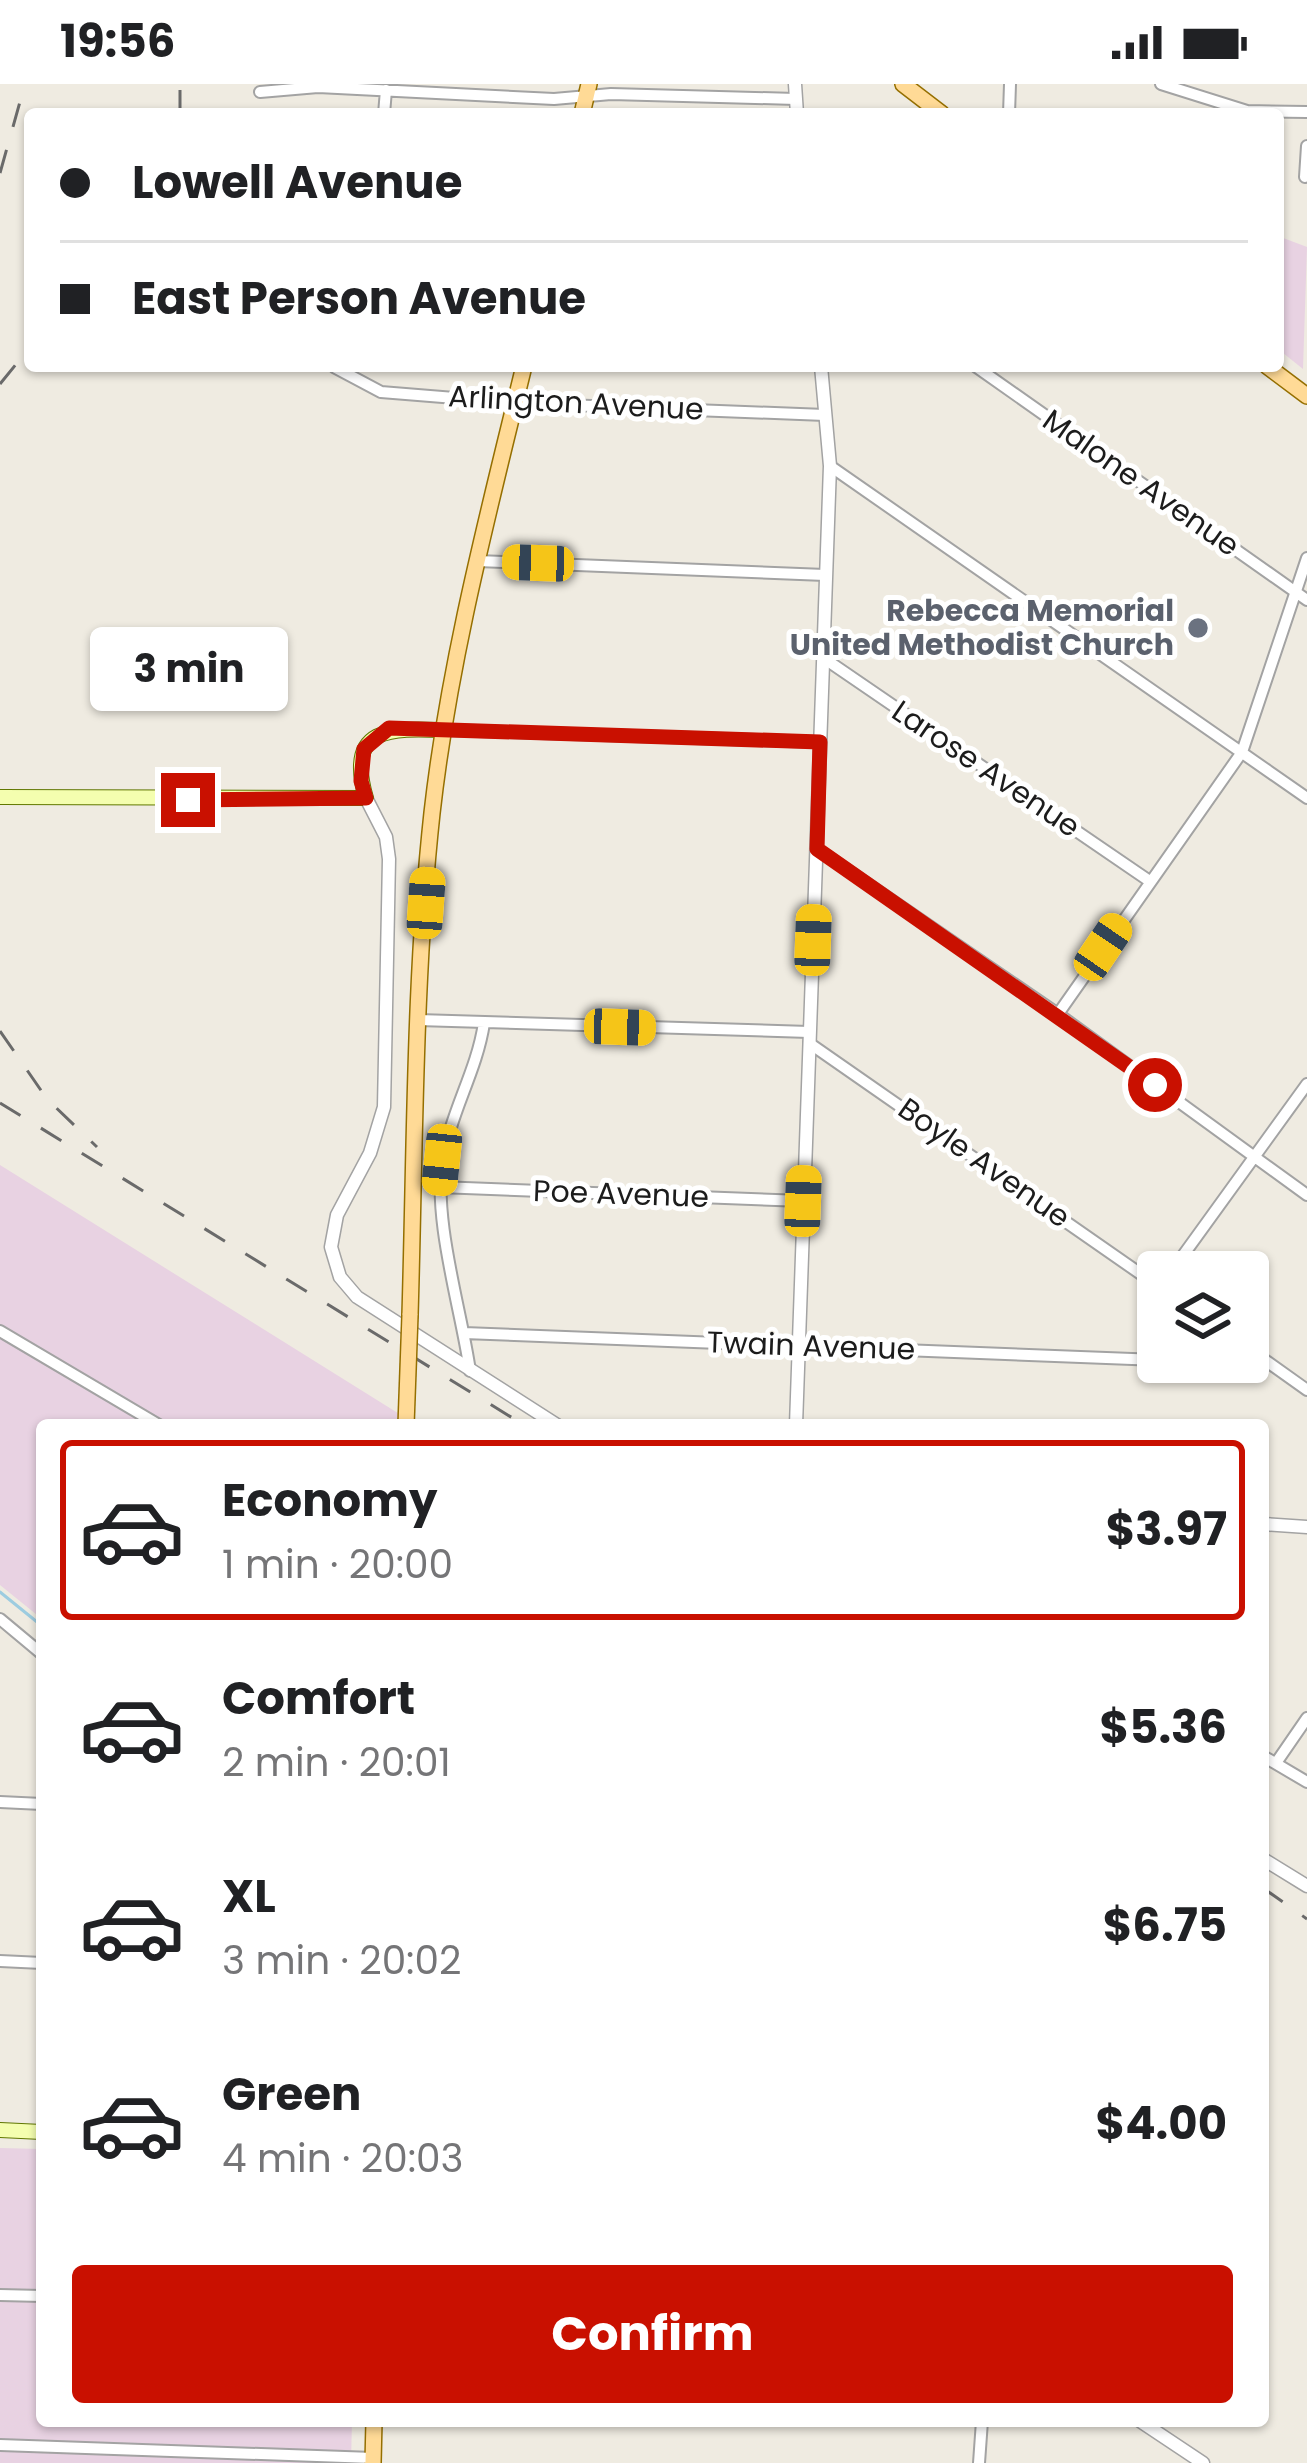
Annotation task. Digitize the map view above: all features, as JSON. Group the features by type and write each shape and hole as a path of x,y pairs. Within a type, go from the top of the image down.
{"main road":[{"path":"903,84 934,108"},
{"path":"406,1419 418,1020 432,814 477,561 523,372"},
{"path":"1275,372 1307,396"},
{"path":"0,797 366,798 362,759 373,738 389,728 446,730"},
{"path":"0,2130 36,2132"},
{"path":"373,2460 374,2427"}],"street":[{"path":"1161,84 1237,108"},
{"path":"260,92 318,87 585,98 796,99"},
{"path":"384,108 386,90"},
{"path":"1305,177 1307,146"},
{"name":"Arlington Avenue","path":"343,372 381,392 515,404 825,415"},
{"path":"796,1419 830,466 821,372"},
{"name":"Malone Avenue","path":"983,372 1302,597"},
{"path":"830,466 1307,798"},
{"path":"1058,1014 1242,752 1302,597 1307,559"},
{"path":"477,561 825,574"},
{"name":"Larose Avenue","path":"825,658 1148,880"},
{"path":"446,730 820,742"},
{"path":"366,798 386,837 389,859 384,1107 370,1153 337,1215 331,1247 340,1276 357,1298 547,1419"},
{"path":"817,849 1058,1014 1307,1195"},
{"path":"418,1020 809,1037"},
{"path":"470,1371 440,1187 446,1144 478,1062 484,1023"},
{"name":"Boyle Avenue","path":"809,1037 1137,1271"},
{"path":"1186,1251 1307,1084"},
{"name":"Poe Avenue","path":"440,1187 803,1201"},
{"path":"0,1331 149,1419"},
{"name":"Twain Avenue","path":"464,1333 1137,1359"},
{"path":"1269,1362 1307,1390"},
{"path":"1269,1524 1307,1526"},
{"path":"0,1619 36,1649"},
{"path":"1276,1763 1307,1718"},
{"path":"1269,1759 1307,1782"},
{"path":"0,1802 36,1804"},
{"path":"1269,1862 1307,1886"},
{"path":"0,1961 36,1963"},
{"path":"0,2295 36,2296"},
{"path":"980,2463 982,2427"},
{"path":"1149,2427 1203,2463"},
{"path":"0,2445 373,2460"},
{"path":"151,2463 162,2451"}],"shaded area":[{"path":"1284,238 1307,247 1303,369 1284,354"},
{"path":"0,1165 407,1419 36,1419 36,1614 0,1585"},
{"path":"0,2148 36,2149 36,2427 352,2427 351,2463 0,2463"}],"waterway":[{"path":"0,1592 36,1621"}],"railway":[{"path":"0,173 25,84"},
{"path":"180,84 180,108"},
{"path":"0,384 24,354"},
{"path":"0,1031 47,1099 97,1147"},
{"path":"0,1103 514,1419"},
{"path":"1269,1892 1307,1919"}],"place":[{"name":"Rebecca Memorial United Methodist Church","path":"1198,628"}],"route":[{"path":"188,800 366,798 361,781 364,749 389,728 820,742 817,849 1155,1085"}]}
